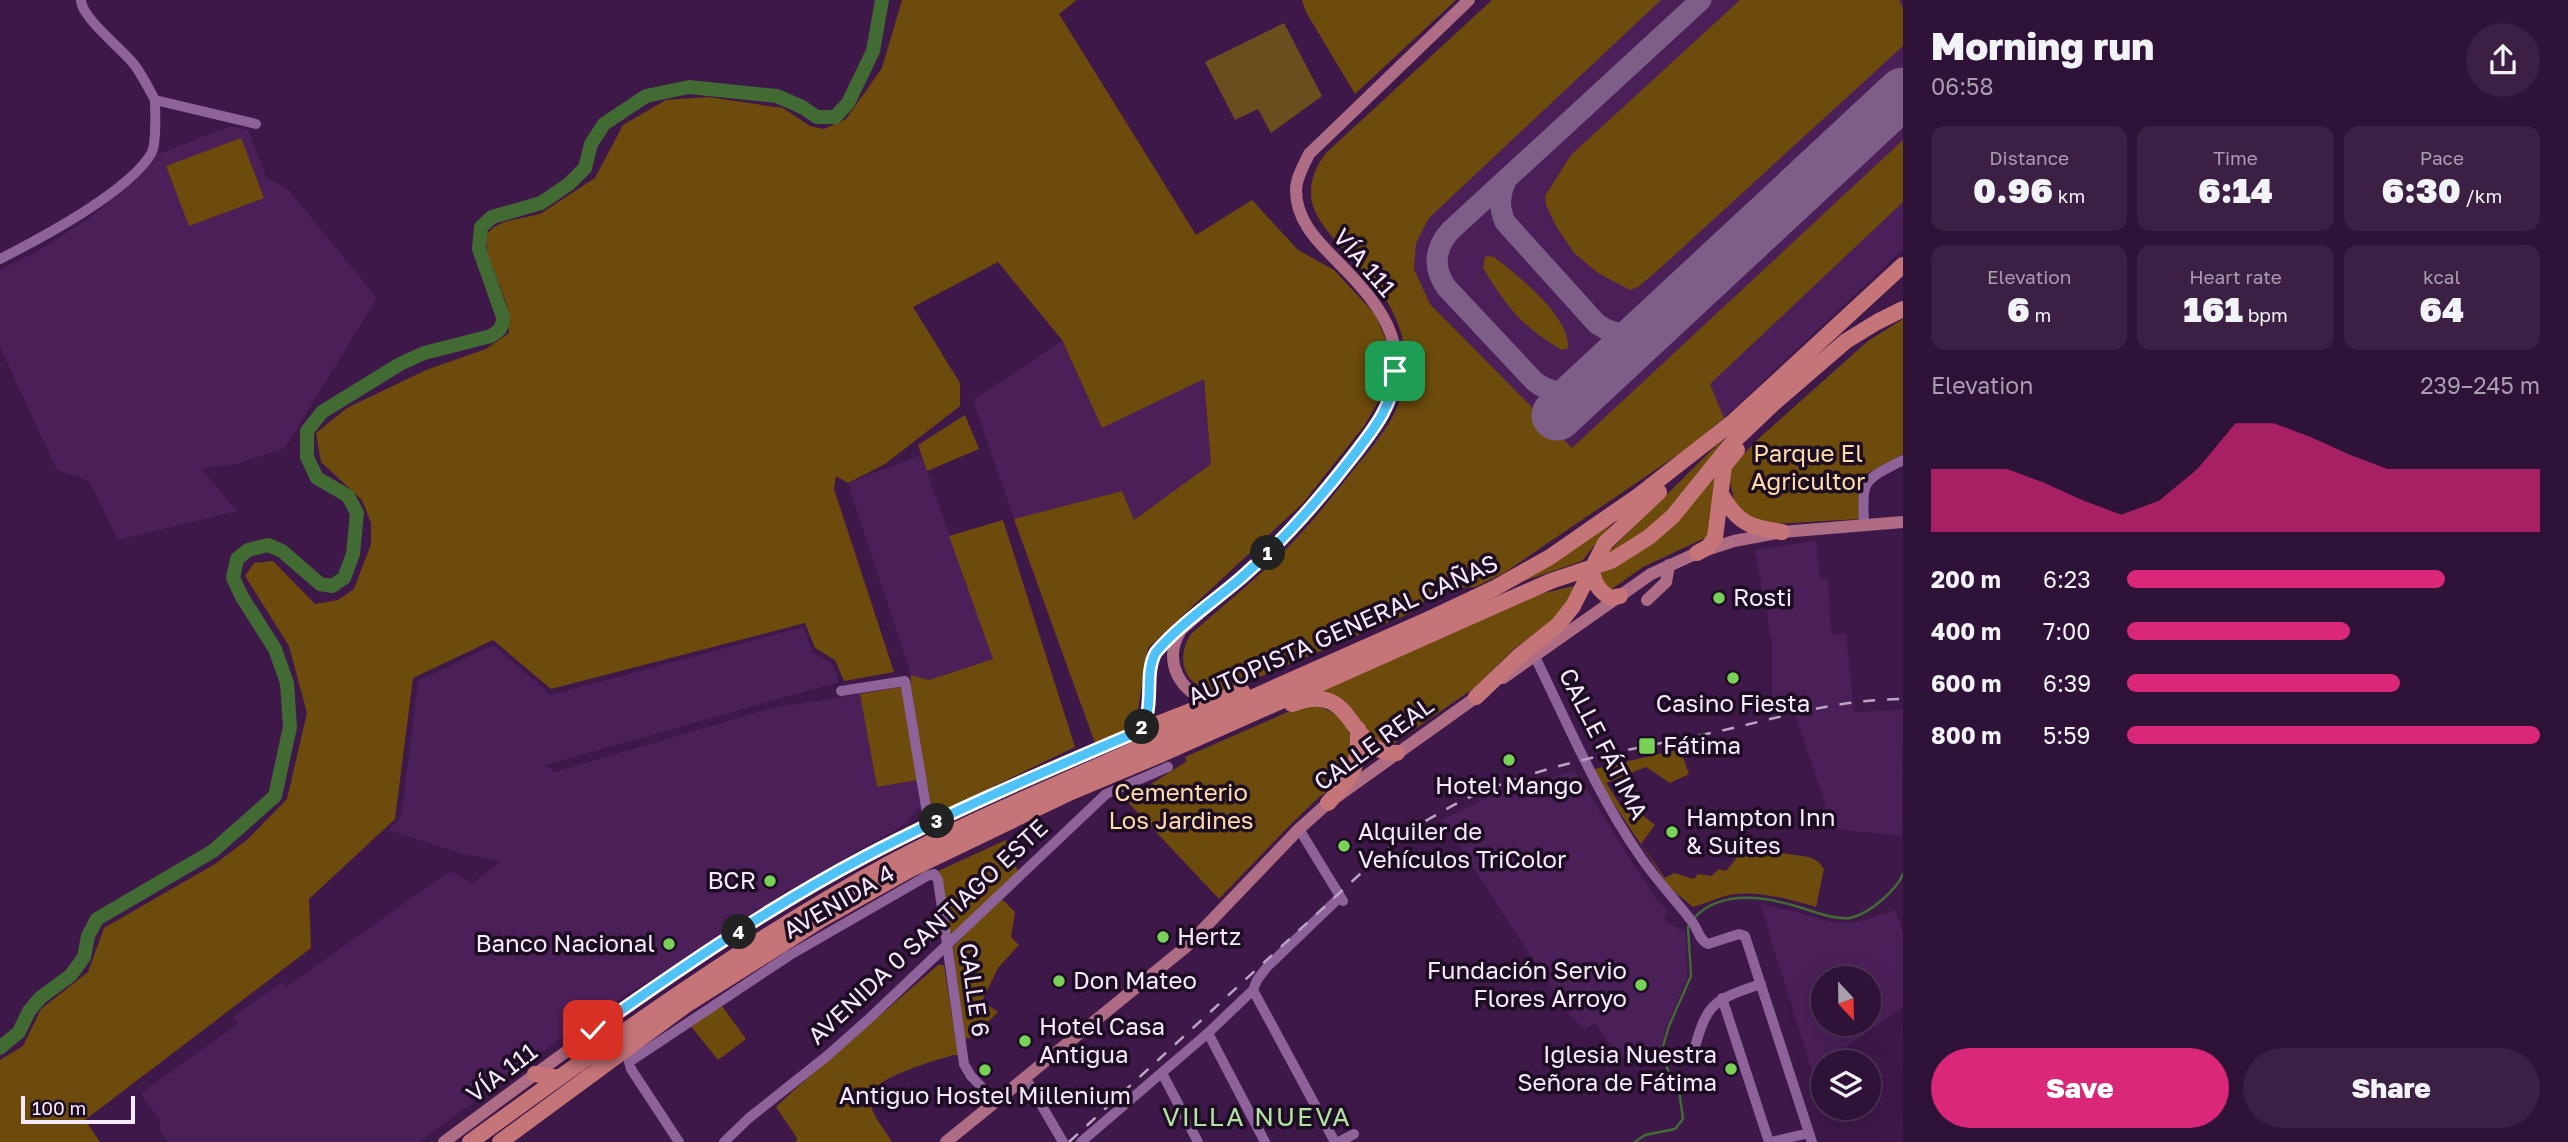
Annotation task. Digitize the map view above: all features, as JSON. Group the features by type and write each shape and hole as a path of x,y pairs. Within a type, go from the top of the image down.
{"highway":[{"name":"AUTOPISTA GENERAL CAÑAS","path":"470,1142 629,1027 728,961 814,906 894,861 1018,801 1495,588 1550,557 1638,496 1716,436 1903,265"},
{"name":"AUTOPISTA GENERAL CAÑAS","path":"500,1142 686,1005 822,919 909,870 1071,792 1165,760 1539,586 1627,552 1673,516 1732,443 1773,404 1846,341 1898,311"},
{"path":"1697,553 1708,547 1715,538 1724,466 1735,452 1898,311"},
{"path":"1476,697 1519,656 1558,625 1573,606 1605,543 1716,436"},
{"path":"1721,494 1735,515 1748,525 1782,532"},
{"path":"1591,568 1601,591 1611,598 1620,596"},
{"path":"1137,732 1375,643"},
{"path":"1165,760 1298,701 1311,699 1324,700 1339,707 1369,746 1378,751 1397,753"},
{"path":"1328,803 1354,770 1358,729"},
{"path":"535,1074 558,1079"}],"main road":[{"name":"VÍA 111","path":"444,1142 660,982 847,867 929,825 1137,732 1146,718 1153,656 1162,644 1271,550 1304,516 1377,425 1385,410 1395,383 1394,341 1387,321 1353,277 1306,227 1296,187 1309,154 1469,0"},
{"name":"CALLE REAL","path":"946,1142 1187,946 1298,829 1328,803 1651,574 1697,553 1734,541 1782,532 1903,522"},
{"path":"1647,600 1666,582 1670,565"},
{"path":"1184,626 1173,651 1178,677 1196,696 1213,702"}],"street":[{"path":"0,259 54,230 107,195 138,168 153,149 155,100 135,66 87,15 81,3"},
{"path":"155,100 256,124"},
{"path":"1835,329 1903,274"},
{"path":"1864,524 1863,493 1866,483 1872,476 1903,460"},
{"name":"CALLE FÁTIMA","path":"1535,657 1595,783 1639,856 1694,924 1701,940 1708,944 1739,934 1745,936 1810,1138"},
{"path":"841,691 905,681 929,825"},
{"name":"AVENIDA 0 SANTIAGO ESTE","path":"724,1142 749,1118 827,1056 1106,794 1165,760"},
{"path":"1082,1142 1208,1033 1253,990 1267,967 1342,899 1298,829"},
{"name":"CALLE 6","path":"934,874 939,880 964,1064 971,1076 995,1101"},
{"name":"AVENIDA 4","path":"676,1138 629,1066 633,1058 790,955 934,874"},
{"path":"1691,1060 1705,1014 1722,998 1761,984"},
{"path":"1253,990 1337,1142 1354,1134"},
{"path":"1722,998 1770,1142 1810,1138"},
{"path":"1208,1033 1265,1142"},
{"path":"1162,1073 1198,1142"},
{"path":"1026,1077 1063,1142"},
{"path":"663,1142 676,1138"}],"shaded area":[{"path":"1492,0 1903,0 1903,249 1724,418 1686,449 1504,573 1475,587 1457,588 1426,600 1411,613 1210,691 1203,689 1188,676 1183,665 1185,643 1191,634 1273,562 1317,515 1392,419 1402,394 1406,361 1401,330 1389,303 1318,219 1311,199 1311,182 1316,167 1325,154"},
{"path":"1284,23 1322,96 1271,133 1258,109 1235,120 1205,62"},
{"path":"231,126 248,130 266,178 286,187 377,298 285,448 238,464 201,468 237,511 118,540 89,481 57,470 0,347 0,270 38,251 88,219 136,179 158,154"},
{"path":"1062,341 1102,428 1204,378 1211,464 1134,520 1122,491 1014,519 973,400"},
{"path":"921,455 993,659 929,680 911,675 848,483"},
{"path":"1816,541 1820,579 1828,579 1831,635 1846,633 1854,712 1903,710 1902,836 1824,828 1814,820 1826,806 1794,712 1772,710 1772,642 1755,550"},
{"path":"803,627 813,653 832,663 839,682 545,765 555,772 772,708 860,694 877,787 918,780 920,805 906,824 780,895 759,913 586,1020 419,1142 168,1142 160,1131 160,1120 141,1093 238,1024 233,1017 282,982 286,987 450,871 472,884 500,861 459,853 388,830 401,818 418,681 493,645 551,695"},
{"path":"1574,770 1655,898 1668,911 1663,917 1686,933 1687,979 1665,1030 1659,1053 1619,1057 1595,1023 1585,1029 1570,1016 1442,820 1491,796"},
{"path":"1760,904 1830,922 1858,922 1895,910 1903,932 1903,1007 1881,1022 1881,966 1811,966 1811,1036 1862,1036 1842,1050 1811,1050 1811,1068"}],"green space":[{"path":"902,0 1077,0 1059,14 1196,235 1252,200 1298,250 1334,270 1375,314 1386,340 1388,371 1380,399 1364,426 1303,503 1148,648 1135,727 1095,743 1014,519 1122,491 1134,520 1211,464 1204,379 1102,428 1062,340 998,262 913,307 960,383 960,406 885,464 848,483 836,476 834,489 894,672 844,681 835,660 815,648 805,623 551,689 493,640 413,678 395,819 309,899 311,948 85,1120 100,1142 0,1142 0,1060 23,1046 41,1009 88,972 104,928 215,864 248,839 287,799 307,713 289,646 245,576 254,563 273,561 315,604 338,600 354,589 371,544 371,523 362,500 321,462 316,433 347,408 426,370 486,349 509,333 507,305 487,252 487,234 504,222 540,214 595,178 623,125 666,100 708,97 783,108 810,126 824,129 846,119 882,68"},
{"path":"1302,0 1456,0 1355,94 1306,12"},
{"path":"1492,0 1661,0 1429,218 1416,243 1414,269 1430,304 1572,448 1903,140 1903,202 1710,384 1724,418 1686,449 1504,573 1475,587 1457,588 1426,600 1411,613 1231,689 1206,689 1189,677 1185,668 1185,646 1191,634 1271,564 1313,520 1387,427 1401,397 1404,383 1406,369 1403,342 1394,315 1380,291 1322,224 1312,203 1312,180 1325,154"},
{"path":"1740,0 1899,0 1903,8 1903,46 1656,272 1630,290 1598,273 1574,253 1556,226 1546,205 1545,196 1571,155"},
{"path":"241,138 264,198 189,226 166,166"},
{"path":"1485,257 1494,257 1515,274 1552,310 1567,336 1568,348 1562,350 1536,333 1516,315 1483,268"},
{"name":"Parque El Agricultor","path":"1903,319 1903,454 1861,477 1859,519 1772,524 1746,516 1734,500 1729,477 1732,467 1756,441 1868,341"},
{"path":"965,415 979,449 927,471 918,445"},
{"path":"1727,435 1689,488 1656,525 1601,559"},
{"path":"1717,470 1709,536 1643,567 1609,591 1599,574 1624,560"},
{"path":"1622,511 1582,561 1518,583"},
{"path":"1003,520 1075,747 938,813 930,807 911,675 929,680 993,659 949,536"},
{"path":"1573,586 1574,591 1555,620 1515,648 1474,688 1389,747 1369,736 1357,715 1345,702 1317,692 1540,594"},
{"path":"901,687 918,780 877,787 860,694"},
{"name":"Cementerio Los Jardines","path":"1314,706 1337,715 1349,731 1352,752 1345,775 1304,811 1219,899 1126,800 1187,761 1185,757 1297,708"},
{"path":"1680,749 1689,774 1670,783 1646,767 1606,783 1622,808 1627,803 1655,825 1641,844 1665,878 1674,873 1694,879 1698,874 1711,876 1719,869 1726,871 1736,859 1733,854 1739,847 1809,857 1819,862 1824,869 1816,907 1745,893 1724,896 1693,907 1670,888 1591,770"},
{"path":"1006,840 1018,872 948,939 938,871"},
{"path":"1001,898 1015,912 1011,937 1019,945 998,968 982,1001 998,1012 972,1038 964,1038 953,947"},
{"path":"938,965 944,965 958,1055 906,1071 874,1090 870,1097 872,1108 892,1142 796,1142 797,1138 776,1107"},
{"path":"722,1006 746,1039 718,1060 689,1024"}],"waterway":[{"path":"0,1048 19,1032 29,1011 40,998 71,975 84,957 88,936 97,919 213,851 275,796 290,727 287,683 275,649 233,578 237,559 248,550 268,545 282,551 320,584 332,586 344,578 353,554 357,513 348,496 317,478 307,457 307,431 322,412 400,364 424,353 491,336 499,330 503,317 479,249 481,227 492,217 541,203 569,184 585,168 591,144 604,124 646,96 689,87 777,96 817,117 835,117 848,103 873,51 882,0"},
{"path":"1694,918 1718,902 1746,898 1760,898 1832,917 1850,918 1872,908 1895,888 1903,874"},
{"path":"1635,1142 1645,1135 1675,1129 1683,1119 1679,1090 1667,1068 1662,1049 1691,976 1690,923"}],"taxiway":[{"path":"1583,390 1557,392 1534,381 1446,287 1437,266 1438,252 1450,231 1701,0"},
{"path":"1507,178 1501,200 1505,222 1597,324 1625,334 1653,325"}],"runway":[{"path":"1557,415 1903,93"}],"railway":[{"path":"1069,1142 1384,852 1436,815 1468,798 1538,772 1611,753 1811,710 1857,702 1903,699"}],"place":[{"name":"Rosti","path":"1719,598"},
{"name":"Casino Fiesta","path":"1733,678"},
{"name":"Fátima","path":"1647,746"},
{"name":"Hotel Mango","path":"1509,760"},
{"name":"Hampton Inn & Suites","path":"1672,832"},
{"name":"Alquiler de Vehículos TriColor","path":"1344,846"},
{"name":"BCR","path":"770,881"},
{"name":"Hertz","path":"1163,937"},
{"name":"Banco Nacional","path":"669,944"},
{"name":"Don Mateo","path":"1059,981"},
{"name":"Fundación Servio Flores Arroyo","path":"1641,985"},
{"name":"Hotel Casa Antigua","path":"1025,1041"},
{"name":"Iglesia Nuestra Señora de Fátima","path":"1731,1069"},
{"name":"Antiguo Hostel Millenium","path":"985,1070"}],"district":[{"name":"VILLA NUEVA","path":"1257,1117"}],"route":[{"path":"593,1030 710,950 866,856 1004,789 1137,732 1146,718 1153,656 1162,644 1240,579 1304,516 1377,425 1391,397 1395,371"}]}
